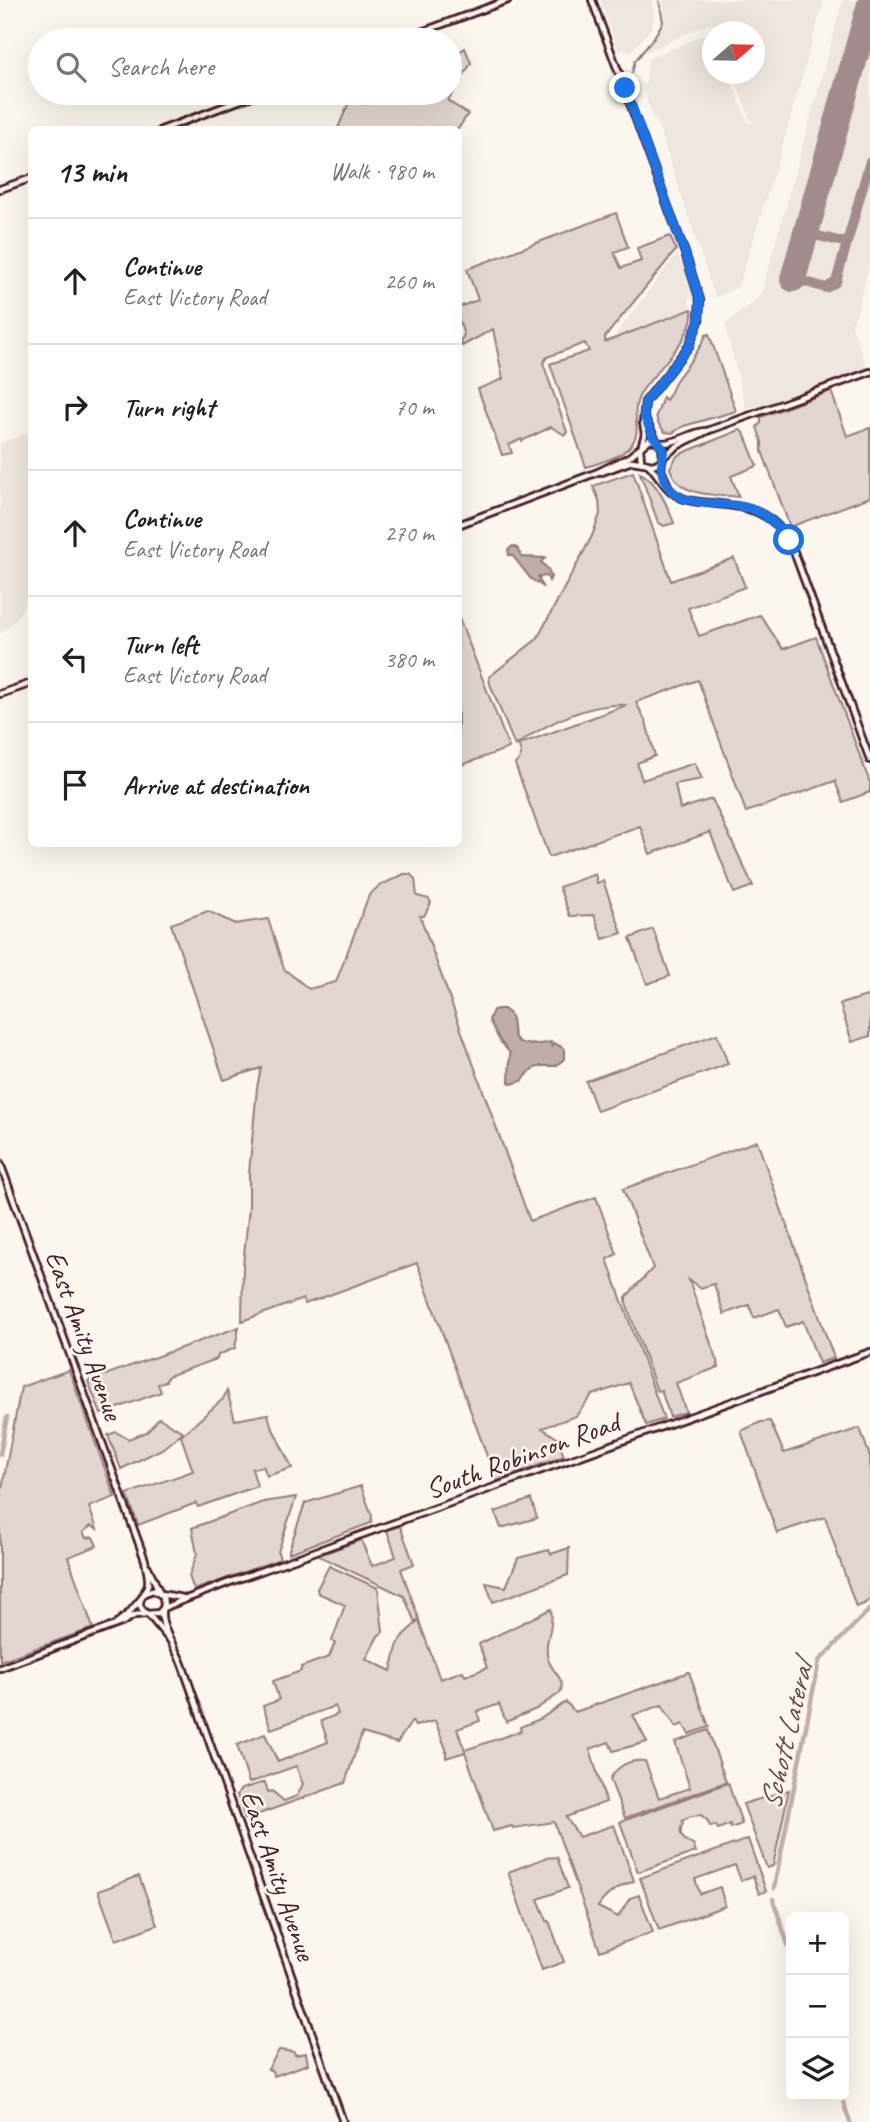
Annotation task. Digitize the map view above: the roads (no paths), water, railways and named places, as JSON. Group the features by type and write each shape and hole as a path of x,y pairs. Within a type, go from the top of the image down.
{"street":[{"path":"432,28 508,0"},
{"path":"592,0 700,300 699,321 694,338 645,402 645,434 639,456 671,491 682,498 752,509 771,519 784,533 793,549 870,760"},
{"path":"172,126 228,105"},
{"path":"0,189 28,179"},
{"path":"598,472 609,471 632,461 657,464 674,448 707,431 870,372"},
{"path":"644,416 664,450 661,470 671,491"},
{"path":"462,523 598,472 629,457 649,440 673,442 707,431"},
{"path":"0,694 28,684"},
{"name":"East Amity Avenue","path":"0,1163 145,1560 161,1594"},
{"name":"South Robinson Road","path":"162,1610 187,1598 870,1352"},
{"name":"East Amity Avenue","path":"145,1560 148,1580 145,1592"},
{"path":"0,1668 121,1623 135,1615 155,1615 162,1610 164,1600 161,1594 153,1590 145,1592 125,1617 113,1625"},
{"name":"South Robinson Road","path":"161,1594 187,1598"},
{"path":"140,1600 141,1608 147,1614"},
{"name":"East Amity Avenue","path":"162,1610 163,1625 173,1644 240,1828 343,2122"},
{"name":"East Amity Avenue","path":"147,1614 173,1644"}],"waterway":[{"path":"632,73 635,61 663,22 659,0"},
{"path":"0,1454 7,1417"},
{"name":"Schott Lateral","path":"774,1888 819,1661 870,1609"},
{"name":"Schott Lateral","path":"773,1899 786,1939"},
{"name":"Schott Lateral","path":"843,2101 850,2122"}]}
